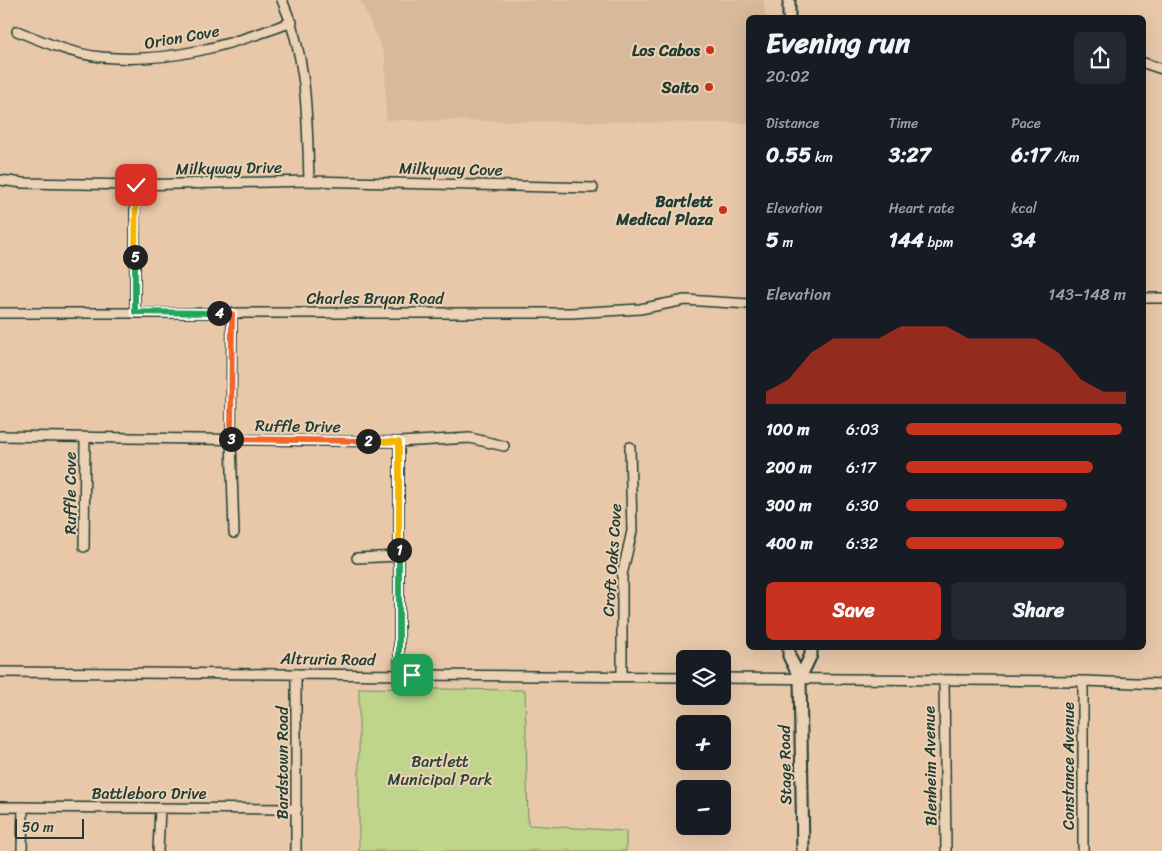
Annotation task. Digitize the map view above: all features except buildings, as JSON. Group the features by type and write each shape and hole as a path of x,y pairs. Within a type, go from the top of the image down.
{"main road":[{"path":"789,0 789,15"},
{"name":"Stage Road","path":"789,650 789,656 800,678 803,851"},
{"name":"Stage Road","path":"800,678 811,655 811,650"}],"street":[{"path":"282,0 292,22 300,48 307,110 309,181"},
{"name":"Orion Cove","path":"17,31 52,46 100,57 141,59 188,54 239,41 292,22"},
{"path":"1146,64 1162,69"},
{"name":"Milkyway Drive","path":"0,180 23,183 136,185 309,181"},
{"name":"Milkyway Cove","path":"309,181 593,188"},
{"path":"135,312 136,185"},
{"path":"1146,298 1162,298"},
{"name":"Charles Bryan Road","path":"0,313 571,313 640,309 685,300 746,304"},
{"path":"232,314 231,440 234,533"},
{"name":"Ruffle Drive","path":"0,436 85,439 399,442 470,438 504,446"},
{"name":"Ruffle Cove","path":"84,547 85,439"},
{"path":"399,442 399,675"},
{"name":"Croft Oaks Cove","path":"622,676 622,575 632,531 630,447"},
{"path":"357,558 399,556"},
{"name":"Altruria Road","path":"0,672 676,678"},
{"name":"Bardstown Road","path":"296,674 296,851"},
{"path":"731,678 1083,681 1162,684"},
{"name":"Blenheim Avenue","path":"944,680 946,851"},
{"name":"Constance Avenue","path":"1083,681 1083,851"},
{"name":"Battleboro Drive","path":"0,807 297,809"},
{"path":"22,851 23,807"},
{"path":"158,851 160,808"}],"shaded area":[{"path":"360,0 764,0 765,15 746,15 746,123 386,120 385,56"}],"green space":[{"name":"Bartlett Municipal Park","path":"359,688 525,690 528,825 626,831 626,851 359,851"}],"place":[{"name":"Los Cabos","path":"710,50"},
{"name":"Saito","path":"709,87"},
{"name":"Bartlett Medical Plaza","path":"723,210"}],"route":[{"path":"136,185 135,312 232,314 231,440 399,442 399,675 412,675"}]}
